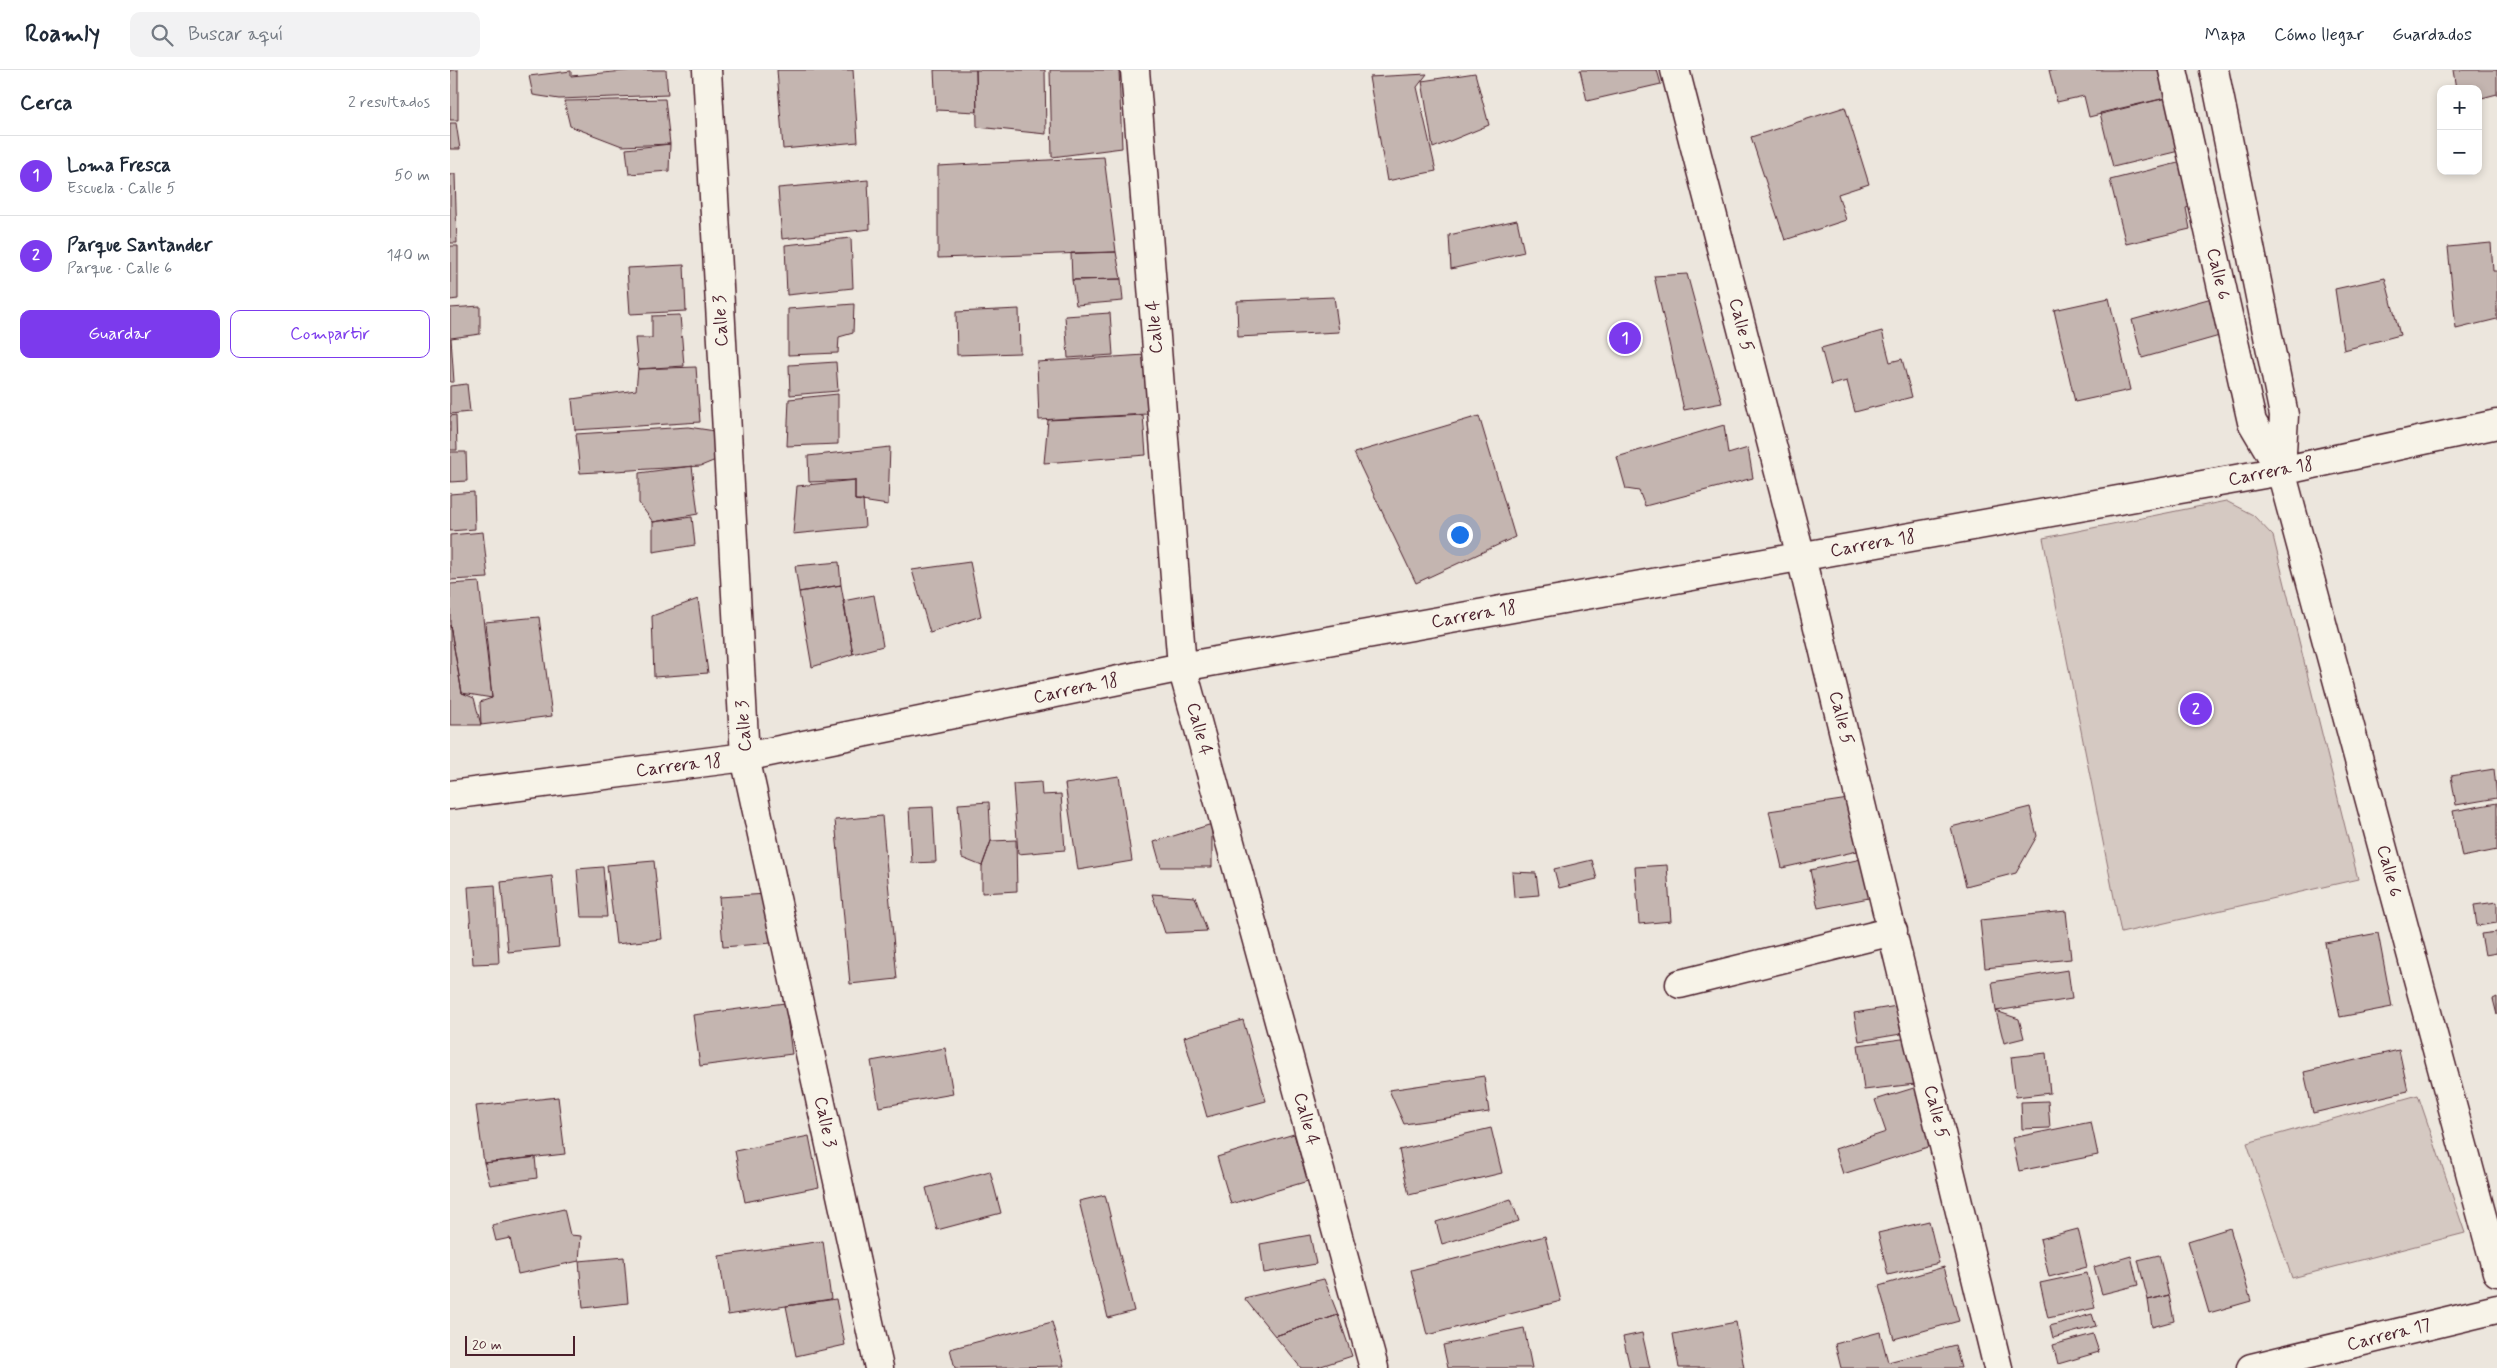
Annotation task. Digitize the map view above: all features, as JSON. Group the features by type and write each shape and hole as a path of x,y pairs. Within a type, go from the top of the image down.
{"street":[{"name":"Calle 3","path":"707,70 745,757 879,1368"},
{"name":"Calle 4","path":"1135,70 1182,667 1374,1368"},
{"name":"Calle 5","path":"1675,70 1801,557 1998,1368"},
{"name":"Calle 6","path":"2173,70 2252,422 2281,471 2497,1272"},
{"name":"Calle 6","path":"2214,70 2284,415 2281,471"},
{"name":"Carrera 18","path":"450,795 745,757 1182,667 2281,471 2497,424"},
{"path":"1680,984 1893,931"},
{"name":"Carrera 17","path":"2252,1368 2497,1308"}],"shaded area":[{"path":"2226,501 2253,515 2273,536 2358,879 2121,933 2043,538"},
{"path":"2418,1095 2465,1233 2292,1278 2247,1143"}],"building":[{"path":"450,70 458,70 458,120 450,120"},
{"path":"635,70 666,70 668,95 559,99 533,95 529,76 571,71 571,76"},
{"path":"777,70 853,70 858,142 783,149"},
{"path":"934,70 976,70 977,112 936,110"},
{"path":"976,70 1045,70 1046,134 977,127"},
{"path":"1050,70 1119,70 1122,148 1052,157"},
{"path":"1580,70 1657,70 1661,84 1587,101"},
{"path":"2049,70 2163,70 2170,97 2089,117 2084,96 2057,102"},
{"path":"2453,70 2497,70 2497,94 2482,98 2482,85 2455,85"},
{"path":"1475,73 1489,125 1433,148 1422,81"},
{"path":"1427,74 1417,87 1436,171 1387,181 1369,77"},
{"path":"2170,97 2183,150 2113,167 2100,113"},
{"path":"665,99 670,144 622,146 570,126 564,101"},
{"path":"1845,107 1869,184 1838,194 1846,220 1785,240 1751,137"},
{"path":"450,123 456,123 460,149 450,149"},
{"path":"670,144 669,171 629,174 626,149"},
{"path":"1104,157 1116,252 938,258 938,166"},
{"path":"2190,160 2201,204 2186,208 2190,229 2126,244 2110,180"},
{"path":"450,174 455,174 457,243 450,243"},
{"path":"868,180 870,229 782,239 778,188"},
{"path":"1517,220 1524,252 1451,269 1449,235"},
{"path":"851,238 853,288 787,295 785,245"},
{"path":"2491,243 2493,271 2497,271 2497,319 2456,329 2448,247"},
{"path":"450,246 458,246 458,299 450,300"},
{"path":"1116,252 1121,279 1072,280 1071,253"},
{"path":"684,265 686,311 630,314 627,268"},
{"path":"1687,274 1722,403 1684,410 1654,276"},
{"path":"2385,278 2400,335 2344,350 2335,289"},
{"path":"1121,279 1123,301 1076,305 1072,280"},
{"path":"2219,296 2230,333 2142,358 2132,320"},
{"path":"1334,297 1339,332 1238,337 1237,301"},
{"path":"2109,298 2130,390 2075,402 2054,310"},
{"path":"854,304 853,333 839,337 838,353 788,355 788,309"},
{"path":"480,306 480,334 451,338 454,382 450,382 450,308"},
{"path":"1019,309 1020,353 957,355 956,312"},
{"path":"1110,313 1113,355 1068,358 1065,316"},
{"path":"680,315 684,366 638,369 635,338 652,338 652,316"},
{"path":"1882,331 1890,362 1902,359 1912,397 1855,412 1847,381 1831,385 1821,348"},
{"path":"1145,355 1147,414 1039,420 1037,362"},
{"path":"836,362 838,391 790,395 789,365"},
{"path":"696,367 700,422 575,430 572,399 636,390 638,369"},
{"path":"467,384 470,412 450,414 450,386"},
{"path":"838,394 838,444 787,446 789,399"},
{"path":"456,415 457,450 450,450 450,416"},
{"path":"1143,415 1146,455 1044,463 1048,420"},
{"path":"1479,416 1515,537 1416,583 1354,453"},
{"path":"1724,425 1728,454 1748,448 1753,478 1645,506 1639,491 1626,489 1617,457"},
{"path":"688,427 722,432 723,457 701,466 580,473 576,434"},
{"path":"890,447 888,505 855,500 855,480 809,482 808,456"},
{"path":"450,452 466,452 467,481 450,482"},
{"path":"692,466 698,514 653,522 639,503 639,473"},
{"path":"855,480 855,500 863,500 865,527 793,534 797,486"},
{"path":"474,492 475,529 450,531 450,494"},
{"path":"692,517 695,545 653,552 653,522"},
{"path":"483,532 488,578 450,580 450,535"},
{"path":"839,562 841,585 799,592 795,566"},
{"path":"970,562 981,616 930,633 912,570"},
{"path":"479,582 492,698 462,693 450,625 450,584"},
{"path":"841,585 853,654 812,667 799,592"},
{"path":"874,595 883,646 853,654 843,601"},
{"path":"698,599 708,673 654,677 652,616"},
{"path":"539,617 552,716 481,725 480,702 492,698 485,622"},
{"path":"450,625 462,693 474,698 481,725 450,725"},
{"path":"2494,769 2497,798 2456,805 2451,776"},
{"path":"1119,776 1132,861 1078,870 1065,784"},
{"path":"1041,782 1042,795 1061,794 1065,850 1018,854 1013,784"},
{"path":"1855,798 1862,850 1782,868 1769,811"},
{"path":"989,802 991,841 982,866 962,858 958,804"},
{"path":"2497,803 2497,850 2462,857 2453,811"},
{"path":"933,807 936,862 912,863 909,808"},
{"path":"2030,807 2037,836 2016,873 1966,886 1951,827"},
{"path":"882,816 897,979 850,984 835,820"},
{"path":"1212,824 1212,867 1161,867 1154,842"},
{"path":"1016,840 1017,891 982,893 982,866 991,841"},
{"path":"1866,858 1874,897 1818,908 1810,870"},
{"path":"1592,860 1597,879 1559,888 1554,869"},
{"path":"654,861 662,939 616,944 607,865"},
{"path":"1667,865 1671,921 1639,924 1635,867"},
{"path":"603,867 607,917 581,917 577,869"},
{"path":"1512,872 1536,873 1539,895 1514,897"},
{"path":"552,876 559,947 508,952 501,882"},
{"path":"495,885 499,963 473,964 468,887"},
{"path":"767,894 771,943 723,947 719,897"},
{"path":"1152,894 1195,897 1207,931 1165,933"},
{"path":"2497,902 2497,923 2477,926 2474,905"},
{"path":"2066,911 2071,959 1985,968 1980,920"},
{"path":"2497,932 2497,953 2485,955 2481,934"},
{"path":"2378,933 2392,1007 2340,1017 2325,943"},
{"path":"2068,970 2072,999 1996,1011 1992,982"},
{"path":"2497,997 2497,1015 2493,999"},
{"path":"785,1003 792,1054 700,1066 693,1015"},
{"path":"1897,1006 1901,1034 1859,1041 1854,1013"},
{"path":"1996,1011 2019,1019 2024,1038 2004,1043"},
{"path":"1243,1020 1266,1101 1207,1117 1184,1037"},
{"path":"1909,1038 1915,1084 1864,1090 1858,1045"},
{"path":"945,1048 953,1094 879,1107 871,1061"},
{"path":"2399,1050 2408,1091 2313,1113 2304,1072"},
{"path":"2046,1053 2050,1093 2016,1097 2011,1057"},
{"path":"1484,1076 1489,1112 1404,1124 1389,1090"},
{"path":"1917,1087 1934,1145 1843,1174 1835,1149 1886,1132 1875,1100"},
{"path":"558,1097 565,1154 484,1163 476,1106"},
{"path":"2048,1101 2050,1128 2022,1129 2021,1102"},
{"path":"2091,1122 2098,1155 2019,1171 2012,1138"},
{"path":"1491,1128 1502,1173 1409,1195 1399,1150"},
{"path":"1294,1134 1308,1181 1231,1204 1217,1157"},
{"path":"809,1136 819,1187 745,1202 735,1151"},
{"path":"535,1157 537,1178 490,1185 484,1163"},
{"path":"990,1171 1001,1213 937,1230 926,1188"},
{"path":"1105,1195 1134,1311 1108,1318 1079,1201"},
{"path":"1511,1199 1519,1221 1442,1244 1436,1222"},
{"path":"564,1209 570,1235 581,1236 579,1261 518,1274 510,1238 496,1241 492,1225"},
{"path":"1929,1221 1939,1263 1888,1275 1878,1233"},
{"path":"2230,1228 2251,1301 2209,1313 2188,1241"},
{"path":"2078,1229 2087,1267 2049,1277 2040,1239"},
{"path":"1310,1235 1316,1264 1264,1273 1260,1244"},
{"path":"1545,1236 1561,1301 1427,1335 1411,1270"},
{"path":"823,1241 831,1299 728,1315 719,1256"},
{"path":"2159,1255 2169,1295 2148,1300 2138,1260"},
{"path":"2131,1256 2138,1285 2102,1294 2094,1267"},
{"path":"624,1257 628,1303 583,1308 579,1261"},
{"path":"1944,1267 1959,1321 1894,1339 1879,1286"},
{"path":"2087,1273 2095,1308 2048,1318 2040,1283"},
{"path":"1324,1279 1338,1315 1275,1336 1244,1298"},
{"path":"2169,1295 2174,1321 2152,1327 2148,1300"},
{"path":"836,1299 845,1345 796,1356 786,1306"},
{"path":"2092,1314 2096,1326 2053,1338 2050,1326"},
{"path":"1338,1315 1352,1356 1315,1368 1301,1368 1275,1336"},
{"path":"1052,1322 1064,1366 955,1368 950,1349"},
{"path":"1736,1322 1744,1368 1679,1368 1673,1334"},
{"path":"1524,1328 1532,1368 1448,1368 1443,1345"},
{"path":"1880,1332 1888,1362 1955,1345 1961,1368 1841,1368 1835,1344"},
{"path":"1642,1333 1650,1368 1630,1368 1623,1337"},
{"path":"2093,1334 2099,1352 2058,1364 2053,1345"}],"place":[{"name":"Loma Fresca","path":"1625,338"},
{"name":"Parque Santander","path":"2196,709"}]}
